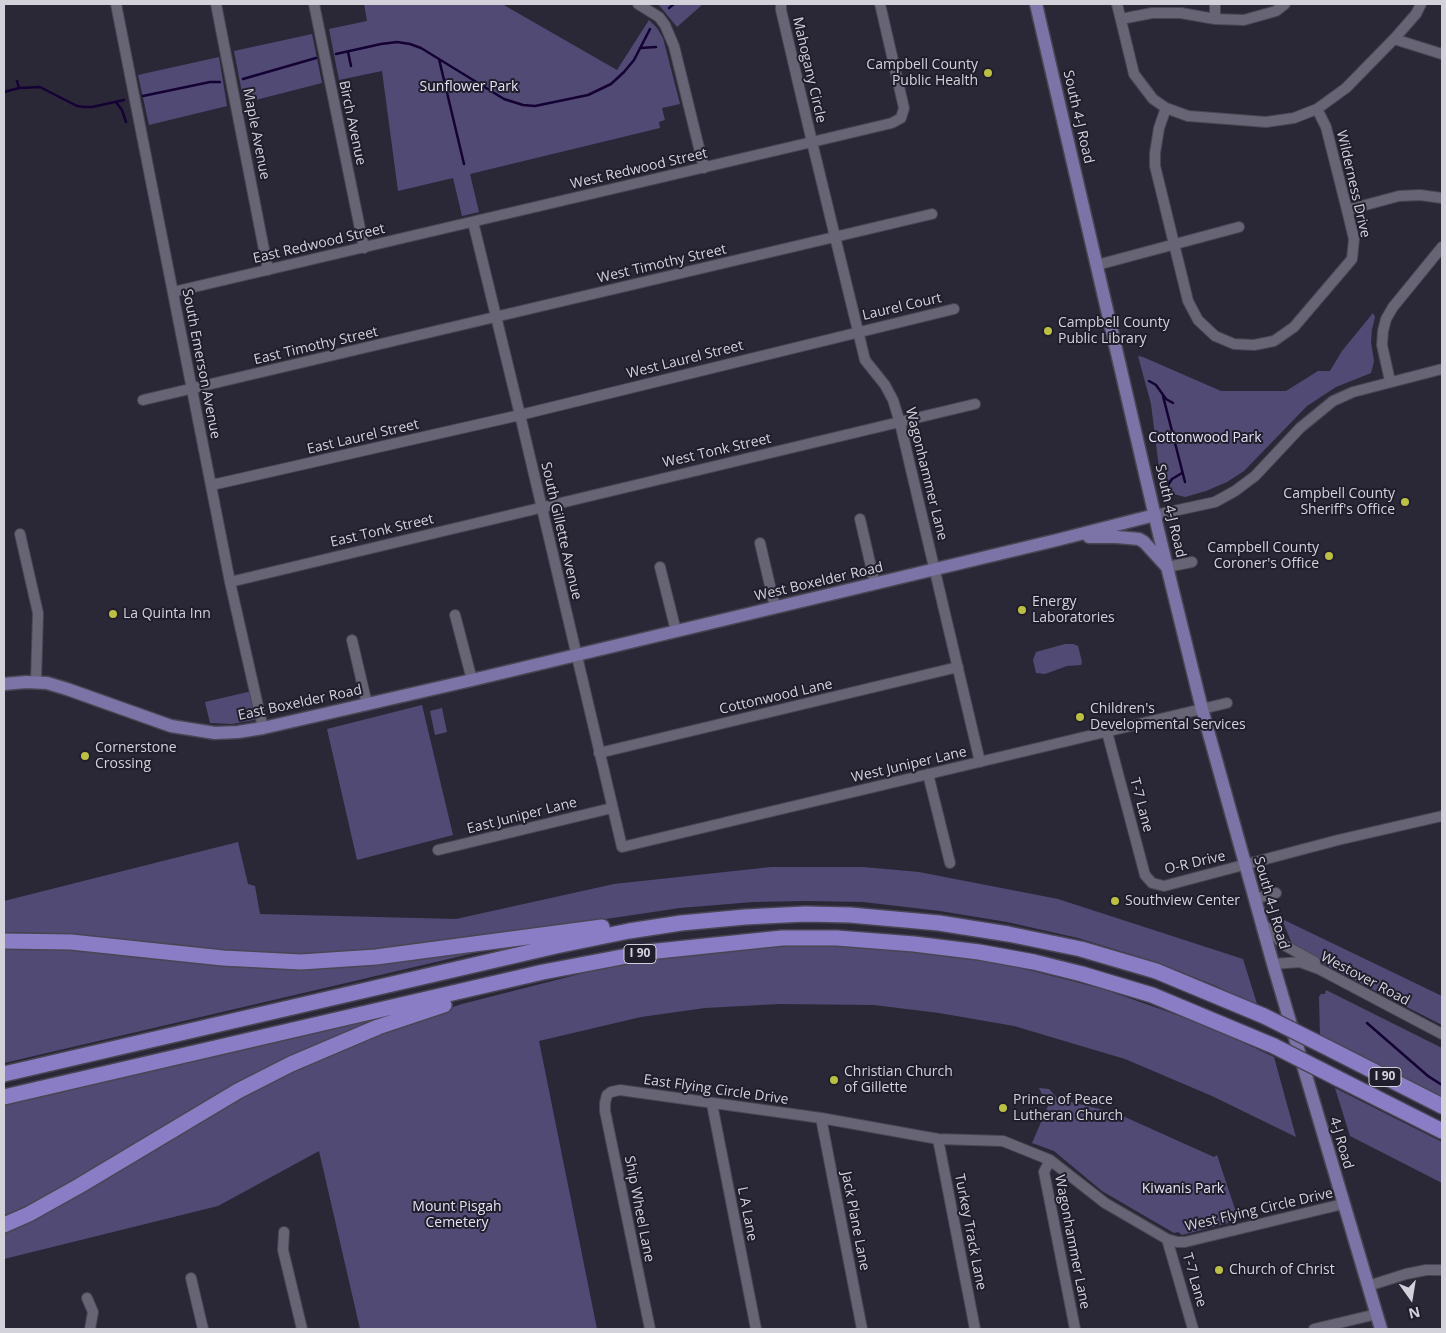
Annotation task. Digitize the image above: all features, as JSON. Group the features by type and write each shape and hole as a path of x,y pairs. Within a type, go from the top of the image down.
{"highway":[{"name":"I 90","path":"4,941 71,942 223,958 301,962 376,957 681,917 747,911 940,923 1008,934 1081,949 1156,971 1264,1016 1442,1106"},
{"name":"I 90","path":"4,1074 629,930 745,917 805,914 850,916"},
{"name":"I 90","path":"4,1097 544,972 648,952 782,938 837,938 914,944 979,952 1073,972 1152,995 1274,1046 1442,1131"},
{"name":"I 90","path":"4,1225 30,1214 79,1186 238,1091 336,1044 429,1009 488,992 525,982 685,948"}],"main road":[{"name":"South 4-J Road","path":"1036,4 1167,568 1244,866 1273,964"},
{"path":"1069,537 1155,515"},
{"path":"1069,537 1137,538 1144,542 1167,568"},
{"name":"West Boxelder Road","path":"576,655 1069,537"},
{"name":"East Boxelder Road","path":"4,684 36,682 67,689 178,728 215,733 263,728 576,655"},
{"name":"4-J Road","path":"1273,964 1381,1329"}],"street":[{"name":"South Emerson Avenue","path":"116,4 230,582 263,728"},
{"name":"Maple Avenue","path":"216,4 268,270"},
{"name":"Birch Avenue","path":"314,4 364,248"},
{"path":"638,4 658,17 665,25 674,46 704,168"},
{"name":"Mahogany Circle","path":"781,4 812,142 892,123 901,118 904,108 880,4"},
{"path":"1117,4 1134,74 1153,99 1166,108 1188,116 1266,122 1294,118 1317,109 1346,88 1394,39 1416,14 1421,4"},
{"path":"1215,4 1215,19"},
{"path":"1121,18 1152,13 1181,12 1215,19 1244,20 1276,11 1285,4"},
{"path":"1394,39 1442,54"},
{"name":"Wilderness Drive","path":"1166,108 1159,128 1155,166 1188,301 1198,320 1215,336 1234,344 1254,346 1274,340 1294,327 1352,259 1354,239 1326,127 1317,109"},
{"name":"West Redwood Street","path":"472,222 812,142"},
{"name":"Wagonhammer Lane","path":"812,142 865,360 885,385 894,400 900,422 980,762"},
{"path":"1347,210 1399,196 1420,195 1442,198"},
{"name":"West Timothy Street","path":"496,318 932,214"},
{"name":"East Redwood Street","path":"173,292 472,222"},
{"name":"South Gillette Avenue","path":"472,222 520,415 622,847"},
{"path":"1097,264 1239,227"},
{"path":"1390,381 1382,345 1386,319 1393,307 1442,247"},
{"name":"Laurel Court","path":"857,332 954,309"},
{"name":"East Timothy Street","path":"142,400 496,318"},
{"name":"West Laurel Street","path":"520,415 857,332"},
{"path":"1155,515 1214,502 1235,491 1255,476 1300,428 1333,401 1353,392 1390,381 1442,369"},
{"name":"West Tonk Street","path":"541,507 976,404"},
{"name":"East Laurel Street","path":"212,485 520,415"},
{"name":"East Tonk Street","path":"230,582 541,507"},
{"path":"860,520 875,584"},
{"path":"20,534 38,613 36,682"},
{"path":"760,543 775,607"},
{"path":"1167,568 1192,562"},
{"path":"660,567 676,631"},
{"path":"455,615 472,680"},
{"path":"352,640 367,704"},
{"name":"Cottonwood Lane","path":"599,753 958,668"},
{"name":"West Juniper Lane","path":"622,847 1227,703"},
{"name":"T-7 Lane","path":"1107,732 1145,875 1152,883"},
{"path":"928,774 950,863"},
{"name":"East Juniper Lane","path":"438,850 612,808"},
{"name":"O-R Drive","path":"1152,883 1164,886 1338,840 1442,816"},
{"path":"1255,899 1276,893"},
{"path":"1262,922 1284,945 1314,961 1319,969"},
{"name":"Westover Road","path":"1273,964 1300,962 1319,969 1442,1034"},
{"name":"East Flying Circle Drive","path":"607,1095 620,1090 821,1118"},
{"name":"Ship Wheel Lane","path":"607,1095 606,1111 650,1329"},
{"name":"L A Lane","path":"712,1104 756,1329"},
{"name":"West Flying Circle Drive","path":"821,1118 938,1139 1002,1141 1050,1160 1105,1203 1167,1239 1177,1242 1185,1242 1343,1204"},
{"name":"Jack Plane Lane","path":"821,1118 862,1329"},
{"name":"Turkey Track Lane","path":"938,1139 975,1329"},
{"name":"Wagonhammer Lane","path":"1050,1160 1044,1172 1075,1329"},
{"path":"284,1232 283,1250 302,1329"},
{"name":"T-7 Lane","path":"1167,1239 1193,1329"},
{"path":"1368,1286 1406,1274 1426,1270 1442,1270"},
{"path":"191,1278 203,1329"},
{"path":"87,1298 93,1312 90,1329"},
{"path":"1314,1329 1377,1314"}],"green space":[{"name":"Sunflower Park","path":"364,4 502,4 617,70 649,20 663,38 680,104 662,108 665,120 659,122 660,128 470,174 479,212 462,216 453,178 398,191 382,71 339,80 329,29 367,21"},
{"path":"658,4 703,4 677,27"},
{"path":"312,34 322,83 244,103 234,51"},
{"path":"219,57 227,106 149,125 138,75"},
{"name":"Cottonwood Park","path":"1373,313 1375,317 1371,342 1374,361 1371,373 1336,387 1307,406 1244,471 1227,482 1185,497 1166,492 1159,468 1151,404 1138,356 1221,391 1286,391 1318,371 1330,371 1342,351"},
{"path":"1065,644 1078,646 1081,665 1067,666 1045,674 1036,673 1033,660 1036,652"},
{"path":"252,691 258,717 254,720 232,724 210,723 205,702"},
{"path":"422,705 453,835 357,860 327,729"},
{"path":"442,708 447,732 435,735 430,711"},
{"path":"238,842 248,884 255,886 260,914 456,919 614,884 771,867 863,867 919,872 1058,899 1243,959 1258,1007 1216,986 1156,962 1078,938 1007,922 940,911 863,902 753,902 680,908 417,947 301,955 258,955 128,942 77,934 4,932 4,901"},
{"path":"1282,919 1442,996 1442,1025 1294,949"},
{"name":"Mount Pisgah Cemetery","path":"795,944 870,946 1001,963 1103,989 1206,1025 1274,1057 1296,1137 1212,1096 1125,1059 1014,1026 939,1013 874,1005 779,1004 705,1008 641,1017 539,1041 597,1329 360,1329 319,1151 218,1206 4,1259 4,1233 85,1192 247,1092 315,1059 401,1024 462,1004 615,965 685,953"},
{"path":"4,946 71,948 222,964 486,947 474,953 4,1063"},
{"path":"1326,990 1442,1048 1442,1098 1320,1037 1319,997 1321,994 1325,994"},
{"path":"372,1018 370,1025 64,1191 4,1220 4,1105"},
{"name":"Kiwanis Park","path":"1039,1088 1049,1089 1058,1099 1116,1113 1214,1157 1217,1155 1237,1215 1234,1216 1232,1222 1182,1235 1178,1232 1174,1233 1102,1191 1054,1151 1032,1143 1048,1106"},
{"path":"1335,1088 1442,1142 1442,1183 1350,1136"}],"waterway":[{"path":"669,8 674,4"},
{"path":"336,54 381,44 397,42 410,44 421,48 504,99 523,105 535,106 588,95 611,84 634,60 650,29"},
{"path":"640,48 656,47"},
{"path":"348,52 351,66"},
{"path":"243,79 316,58"},
{"path":"439,59 464,164"},
{"path":"17,81 19,88"},
{"path":"143,96 210,82 220,82"},
{"path":"4,92 19,88 40,87 77,106 84,107 124,100"},
{"path":"116,102 122,110 126,122"},
{"path":"1149,381 1156,385 1166,399 1173,403"},
{"path":"1163,396 1185,482"},
{"path":"1168,485 1172,479 1182,473"},
{"path":"1367,1023 1428,1076 1442,1085"}],"place":[{"name":"Campbell County Public Health","path":"988,73"},
{"name":"Campbell County Public Library","path":"1048,331"},
{"name":"Campbell County Sheriff's Office","path":"1405,502"},
{"name":"Campbell County Coroner's Office","path":"1329,556"},
{"name":"Energy Laboratories","path":"1022,610"},
{"name":"La Quinta Inn","path":"113,614"},
{"name":"Children's Developmental Services","path":"1080,717"},
{"name":"Cornerstone Crossing","path":"85,756"},
{"name":"Southview Center","path":"1115,901"},
{"name":"Christian Church of Gillette","path":"834,1080"},
{"name":"Prince of Peace Lutheran Church","path":"1003,1108"},
{"name":"Church of Christ","path":"1219,1270"}]}
